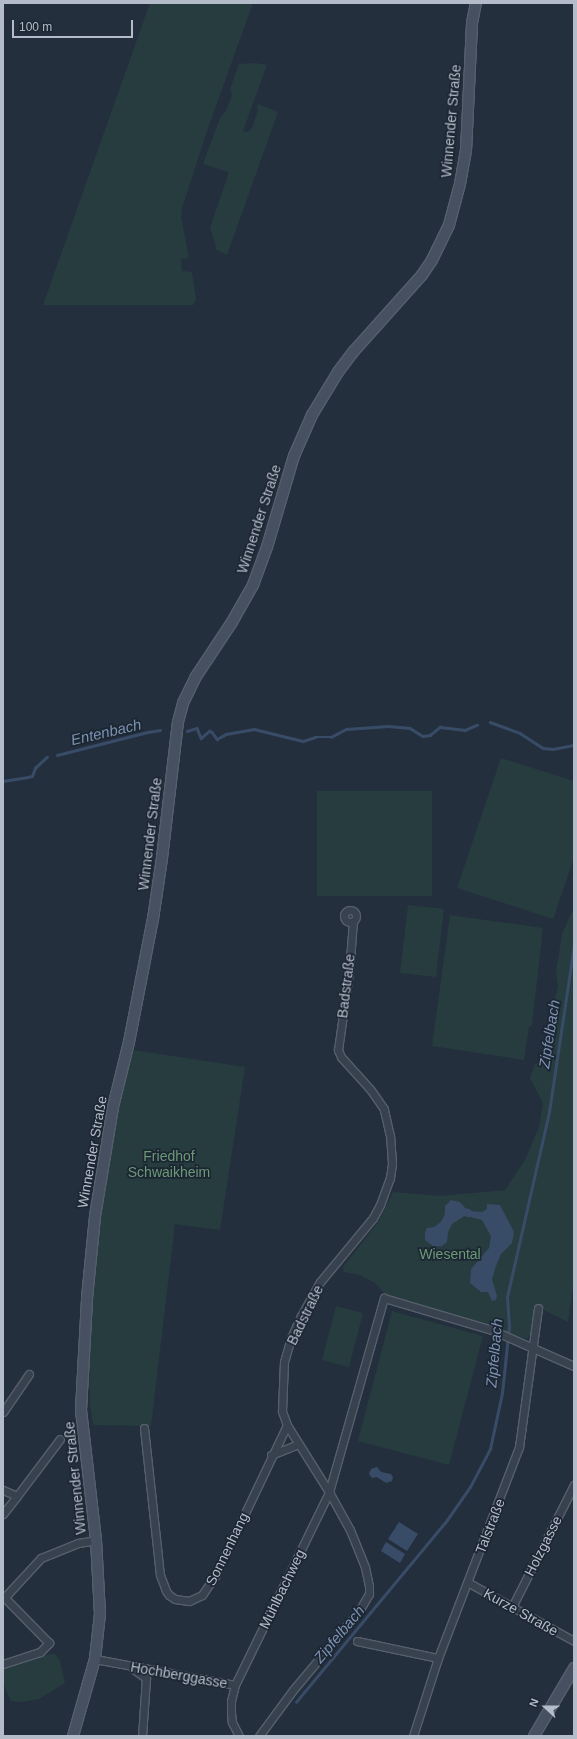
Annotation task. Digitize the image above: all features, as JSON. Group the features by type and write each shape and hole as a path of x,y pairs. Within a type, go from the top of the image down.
{"main road":[{"name":"Winnender Straße","path":"73,1736 95,1659 99,1638 100,1602 96,1540 81,1410 85,1328 95,1216 113,1107 129,1042 157,890 178,722 183,703 195,678 232,622 253,585 267,547 294,456 312,416 327,389 354,351 422,275 432,260 446,231 455,206 466,151 472,29 476,3"},
{"path":"534,1736 574,1668"}],"street":[{"name":"Badstraße","path":"259,1736 293,1690 359,1611 369,1594 365,1567 358,1548 329,1492 287,1425 282,1411 284,1362 291,1338 320,1282 373,1218 380,1205 390,1178 392,1163 390,1136 384,1109 370,1089 342,1057 338,1050 349,973 353,922"},
{"name":"Mühlbachweg","path":"235,1686 329,1492 384,1298 492,1330 534,1348"},
{"name":"Talstraße","path":"412,1736 438,1658 469,1583 519,1447 534,1348 538,1308"},
{"path":"534,1348 574,1366"},
{"path":"3,1412 29,1374"},
{"name":"Sonnenhang","path":"144,1428 160,1575 166,1591 175,1599 181,1600 197,1598 206,1591 220,1567 287,1425"},
{"path":"3,1514 60,1438"},
{"path":"272,1455 298,1444"},
{"name":"Holzgasse","path":"512,1607 574,1485"},
{"path":"3,1490 17,1496"},
{"path":"3,1664 40,1652 49,1643 4,1598 41,1558 78,1543 96,1540"},
{"name":"Kurze Straße","path":"469,1583 574,1641"},
{"path":"357,1641 438,1658"},
{"name":"Hochberggasse","path":"95,1659 235,1686 231,1713 232,1722 239,1736"},
{"path":"125,1666 137,1671 146,1678 142,1736"}],"green space":[{"path":"150,3 253,3 208,128 182,208 181,217 189,258 181,259 182,271 192,272 196,300 193,305 43,305"},
{"path":"255,63 267,65 243,131 247,132 252,128 258,110 257,104 278,112 227,255 215,249 216,246 210,228 229,172 203,164 220,118 226,111 232,95 230,89 239,64"},
{"path":"501,758 574,781 574,858 553,919 457,888"},
{"path":"317,791 432,791 432,896 317,896"},
{"path":"408,905 444,909 436,977 400,973"},
{"name":"Wiesental","path":"574,907 574,1279 568,1322 536,1306 532,1332 527,1339 387,1296 375,1283 360,1275 344,1272 343,1267 379,1221 393,1192 440,1196 505,1190 525,1160 539,1127 543,1103 530,1078 535,1064 551,1061 551,1050 543,1042 558,987 556,972 562,934"},
{"path":"450,915 543,928 532,1025 529,1027 524,1060 432,1046"},
{"name":"Friedhof Schwaikheim","path":"133,1050 245,1067 220,1230 175,1224 151,1426 93,1425 90,1403 89,1367 97,1227 112,1139"},
{"path":"336,1306 363,1313 349,1367 322,1360"},
{"path":"392,1311 483,1336 449,1465 358,1441"},
{"path":"54,1653 60,1661 65,1683 39,1699 22,1702 11,1701 3,1683 3,1668"}],"water":[{"path":"451,1200 460,1202 466,1209 463,1217 452,1224 448,1232 447,1242 442,1246 434,1247 425,1240 425,1233 427,1228 434,1227 441,1222 445,1214 445,1206"},
{"path":"487,1204 500,1205 514,1232 512,1243 501,1254 496,1266 492,1279 497,1296 496,1300 492,1301 488,1292 481,1292 470,1283 471,1269 489,1248 491,1236 482,1220 467,1216 469,1211 482,1212 487,1209"},
{"path":"377,1467 381,1472 391,1474 393,1477 392,1481 386,1483 377,1477 372,1478 369,1474 371,1469"},
{"path":"399,1522 418,1534 407,1551 388,1539"},
{"path":"386,1542 405,1554 400,1563 381,1551"}],"waterway":[{"name":"Entenbach","path":"490,722 520,733 543,748 553,749 574,745"},
{"name":"Entenbach","path":"187,731 197,728 201,738 209,731 212,732 217,739 226,734 254,729 303,741 315,737 331,737 346,729 388,726 410,728 423,736 430,735 440,727 465,730 477,725"},
{"name":"Entenbach","path":"57,755 160,730"},
{"name":"Entenbach","path":"3,781 32,776 35,768 47,757"},
{"name":"Zipfelbach","path":"296,1702 447,1520 470,1487 490,1449 502,1393 509,1326 507,1297 549,1112 574,945"}]}
